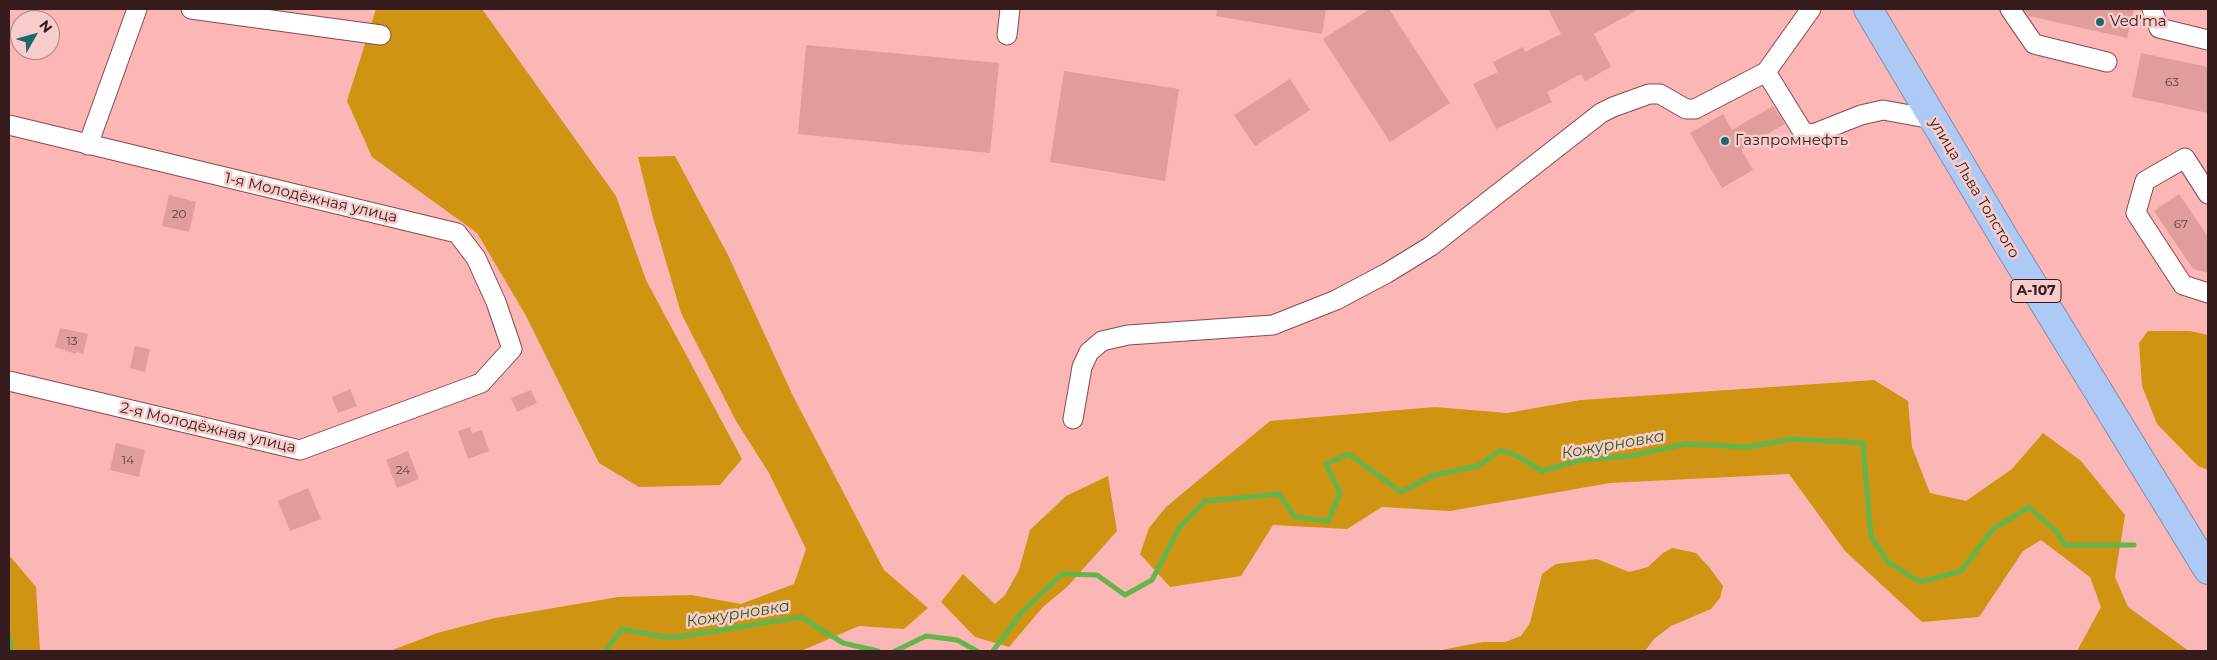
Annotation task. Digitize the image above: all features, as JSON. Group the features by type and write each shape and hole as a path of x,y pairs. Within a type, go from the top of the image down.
{"highway":[{"name":"улица Льва Толстого","path":"1868,9 1932,118 2208,570"}],"street":[{"path":"88,145 137,9"},
{"path":"191,9 381,35"},
{"path":"1006,35 1010,9"},
{"path":"1073,419 1082,367 1089,352 1102,341 1128,335 1272,325 1327,303 1387,273 1431,246 1601,113 1650,94 1660,94 1686,109 1695,109 1766,72 1811,9"},
{"path":"2010,9 2034,44 2107,62"},
{"path":"2152,9 2159,28 2208,40"},
{"path":"1766,72 1803,132 1813,134 1861,115 1883,110 1932,118"},
{"name":"1-я Молодёжная улица","path":"9,126 456,233 476,258 496,302"},
{"path":"2208,194 2185,158 2145,181 2136,213 2183,285 2208,293"},
{"name":"2-я Молодёжная улица","path":"9,381 300,450 480,383 512,349 496,302"}],"shaded area":[{"path":"376,9 482,9 616,196 646,280 742,459 720,485 639,487 599,463 525,314 477,233 372,157 347,101"},
{"path":"675,156 728,255 793,396 884,570 928,608 904,629 859,626 801,651 390,651 437,633 495,618 618,597 691,595 741,604 794,584 806,549 769,473 736,421 681,313 652,214 638,157"},
{"path":"2148,331 2190,331 2208,335 2208,470 2198,466 2157,424 2142,386 2139,343"},
{"path":"1874,380 1908,401 1912,447 1930,493 1966,501 2012,469 2043,433 2081,461 2125,515 2115,577 2128,607 2189,651 2077,651 2101,607 2090,577 2041,540 2023,551 1979,617 1922,622 1845,551 1789,474 1610,483 1450,511 1382,507 1347,529 1273,525 1241,576 1170,587 1140,554 1149,528 1166,507 1270,421 1435,407 1507,413 1581,400"},
{"path":"1108,476 1117,531 1067,587 1043,607 1009,647 975,637 941,602 963,574 995,604 1005,595 1019,570 1030,530 1066,496"},
{"path":"1672,548 1696,553 1723,586 1720,598 1711,609 1671,626 1654,639 1645,651 1436,651 1483,642 1505,642 1521,636 1530,623 1542,574 1556,564 1597,559 1629,572 1648,567 1663,553"},
{"path":"9,555 36,587 40,651 9,651"}],"building":[{"path":"1217,9 1326,9 1322,34 1216,16"},
{"path":"1370,9 1389,9 1450,103 1390,142 1323,39"},
{"path":"1548,9 1639,9 1594,34 1611,67 1585,81 1581,74 1547,92 1552,102 1496,129 1473,84 1498,72 1493,62 1523,47 1525,52 1561,34"},
{"path":"2023,9 2134,9 2127,38 2029,16"},
{"path":"806,45 999,63 990,153 798,134"},
{"path":"2141,53 2208,67 2208,113 2132,97"},
{"path":"1064,71 1179,89 1165,181 1050,162"},
{"path":"1290,79 1310,110 1255,146 1234,115"},
{"name":"Газпромнефть","path":"1773,106 1785,124 1741,149 1753,170 1722,188 1690,133 1723,114 1732,130"},
{"path":"2179,194 2208,237 2208,273 2193,269 2154,211"},
{"path":"169,195 196,202 189,232 162,226"},
{"path":"60,328 88,334 83,354 76,352 76,354 55,347"},
{"path":"135,346 150,349 145,372 130,368"},
{"path":"350,389 357,406 338,413 332,397"},
{"path":"531,390 537,403 517,412 511,398"},
{"path":"470,427 472,433 482,430 489,451 468,459 458,431"},
{"path":"116,443 145,450 139,477 110,470"},
{"path":"408,451 419,479 397,488 386,460"},
{"path":"308,488 321,519 290,531 278,501"}],"waterway":[{"name":"Кожурновка","path":"993,651 1022,612 1062,574 1097,575 1125,595 1152,580 1179,528 1205,501 1279,494 1295,517 1328,521 1340,493 1326,464 1349,454 1401,492 1434,475 1478,466 1501,450 1517,456 1542,471 1581,460 1631,456 1685,444 1749,447 1792,439 1863,443 1871,537 1888,562 1920,582 1961,571 1993,529 2029,507 2057,532 2065,545 2134,545"},
{"name":"Кожурновка","path":"605,651 622,629 671,638 801,617 843,643 878,651"},
{"name":"Кожурновка","path":"9,635 11,651"},
{"name":"Кожурновка","path":"895,651 926,636 957,640 977,651"}],"place":[{"name":"Ved'ma","path":"2100,22"},
{"name":"Газпромнефть","path":"1725,141"}]}
